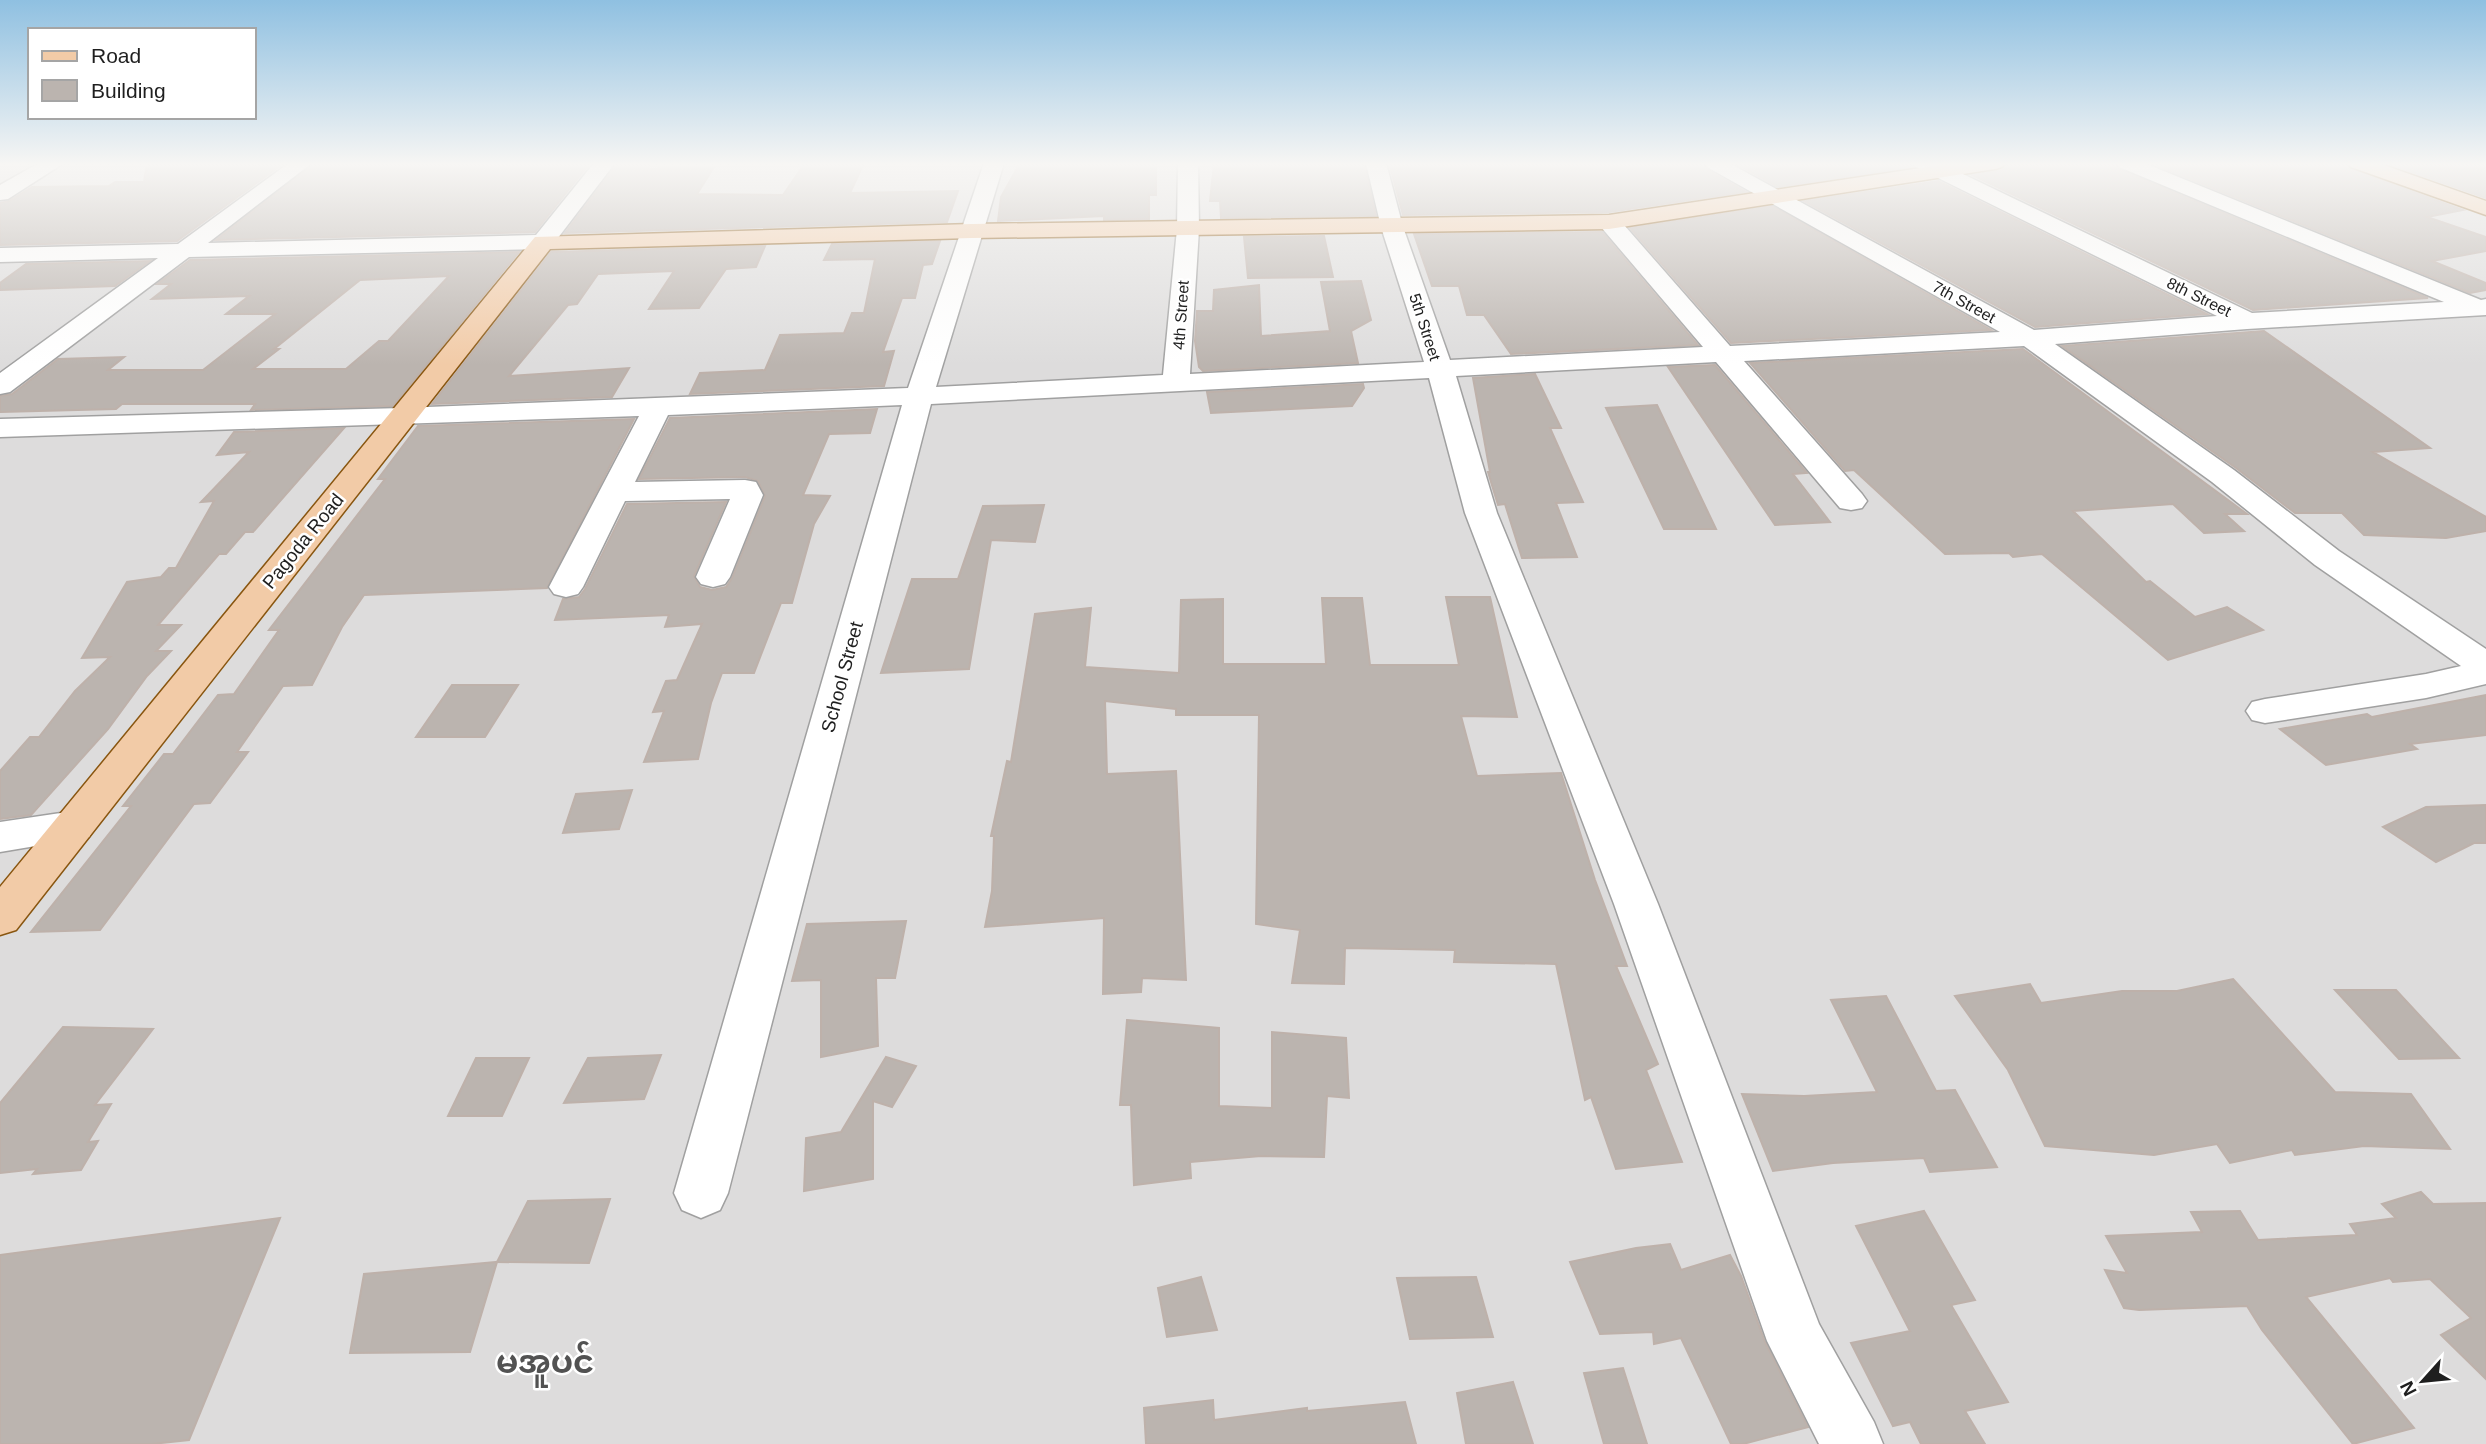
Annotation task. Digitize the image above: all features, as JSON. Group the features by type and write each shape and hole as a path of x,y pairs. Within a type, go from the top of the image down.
{"main road":[{"path":"543,242 1038,230"},
{"name":"Pagoda Road","path":"0,918 543,242"}],"street":[{"path":"0,386 211,230"},
{"name":"Pagoda Road","path":"543,242 552,230"},
{"name":"4th Street","path":"1176,383 1188,230"},
{"name":"5th Street","path":"1393,230 1440,369 1481,513 1636,904 1796,1341 1852,1444"},
{"path":"1616,230 1851,501"},
{"name":"7th Street","path":"1836,230 2030,338 2223,475 2327,558 2486,666"},
{"name":"8th Street","path":"2062,230 2247,321"},
{"path":"2293,230 2483,307"},
{"name":"School Street","path":"701,1193 919,396 972,231"},
{"path":"0,255 543,242"},
{"path":"0,428 402,417 919,396 2030,338 2247,321 2483,307"},
{"path":"566,587 658,406"},
{"path":"614,492 746,489 747,495 713,577"},
{"path":"2265,711 2426,686 2486,672"},
{"path":"0,837 74,826"}],"shaded area":[{"path":"0,230 2486,230 2486,1444 0,1444"}],"building":[{"path":"0,230 192,230 177,241 0,245"},
{"path":"228,230 536,230 535,232 216,240"},
{"path":"567,230 656,230 565,233"},
{"path":"1632,230 1815,230 1991,330 1731,343"},
{"path":"1858,230 2038,230 2207,314 2035,327"},
{"path":"2087,230 2266,230 2428,298 2253,310"},
{"path":"2316,230 2466,230 2486,237 2486,251 2432,261 2486,283 2486,290 2470,293"},
{"path":"1602,232 1698,345 1511,354 1484,315 1467,315 1459,286 1432,286 1414,234"},
{"path":"1324,236 1333,277 1248,278 1244,237"},
{"path":"940,241 932,264 923,265 915,298 902,298 883,352 894,351 884,386 690,394 700,373 765,370 780,335 844,333 852,313 864,313 875,259 824,260 832,244"},
{"path":"765,246 756,267 726,269 699,308 649,309 674,271 598,274 577,304 568,305 509,376 629,368 612,397 432,404 551,252"},
{"path":"519,252 393,406 251,410 255,404 122,404 116,409 0,412 0,396 12,394 58,359 124,357 108,370 203,370 275,314 226,314 249,296 152,299 171,284 157,284 190,260","holes":["449,276 388,341 379,341 346,369 253,369 360,280"]},
{"path":"150,261 115,286 0,290 0,283 26,264"},
{"path":"1361,281 1371,320 1351,331 1358,363 1203,371 1199,367 1195,341 1197,311 1213,311 1214,290 1259,285 1261,336 1330,331 1321,282"},
{"path":"2264,331 2430,448 2373,452 2486,517 2486,531 2446,538 2364,535 2342,513 2295,513 2236,468 2062,346"},
{"path":"2023,349 2247,514 2225,514 2244,531 2204,533 2173,504 2073,511 2146,582 2150,581 2195,617 2227,607 2263,630 2168,660 2042,554 2013,557 2009,553 1945,554 1854,470 1845,471 1750,363"},
{"path":"1715,365 1807,473 1793,474 1830,522 1775,525 1668,367"},
{"path":"1535,374 1561,428 1550,428 1583,502 1556,503 1577,557 1522,558 1505,504 1498,505 1488,472 1473,378"},
{"path":"1363,384 1364,388 1352,406 1211,413 1207,392"},
{"path":"1657,405 1716,529 1664,529 1606,408"},
{"path":"877,409 870,433 829,434 803,495 830,496 814,524 792,603 781,603 754,673 722,673 711,703 698,759 644,762 664,711 653,712 666,681 677,680 702,624 665,627 669,615 555,620 563,599 579,597 585,589 627,504 726,502 694,576 700,587 712,590 726,587 765,496 758,481 745,477 639,479 670,418"},
{"path":"634,419 547,588 364,595 342,627 312,685 283,686 237,752 248,752 210,803 194,804 100,930 31,932 131,806 123,806 164,754 173,754 218,695 234,694 279,630 269,630 385,479 378,479 418,426"},
{"path":"344,428 253,532 245,532 226,554 219,554 158,625 181,625 156,651 171,651 147,676 108,729 31,815 0,819 0,771 30,737 39,737 75,691 110,657 82,658 127,582 161,577 169,568 176,568 214,501 201,502 249,452 217,455 234,432"},
{"path":"1044,505 1035,542 991,540 969,669 881,673 912,579 958,579 983,506"},
{"path":"1446,597 1490,597 1517,717 1461,716 1477,776 1561,773 1595,880 1627,966 1616,966 1658,1064 1646,1070 1682,1162 1616,1169 1591,1097 1585,1100 1556,964 1454,962 1455,950 1345,948 1344,984 1292,983 1300,930 1256,924 1259,715 1176,715 1176,709 1105,701 1107,774 1176,771 1186,980 1142,978 1141,992 1103,994 1104,918 985,927 992,891 994,836 991,836 1007,761 1011,762 1035,614 1091,608 1085,667 1179,673 1181,600 1223,599 1223,664 1326,664 1322,598 1362,598 1370,665 1459,665"},
{"path":"452,685 518,685 485,737 416,737"},
{"path":"2486,695 2486,735 2410,744 2417,749 2326,765 2280,729 2367,714 2372,717"},
{"path":"632,790 619,829 563,833 576,794"},
{"path":"2486,805 2486,843 2474,843 2436,862 2383,827 2426,807"},
{"path":"906,921 895,978 876,978 878,1046 821,1057 821,980 792,981 807,924"},
{"path":"2233,979 2335,1092 2411,1094 2450,1149 2364,1146 2295,1155 2292,1150 2230,1163 2217,1144 2154,1155 2045,1146 2008,1070 1955,996 2030,984 2041,1003 2122,991 2177,991"},
{"path":"2335,990 2396,990 2459,1058 2399,1059"},
{"path":"1886,996 1936,1091 1955,1090 1997,1167 1930,1172 1924,1158 1833,1163 1773,1171 1742,1094 1804,1096 1877,1092 1831,1000"},
{"path":"1127,1020 1219,1028 1219,1106 1272,1108 1272,1032 1346,1038 1349,1098 1327,1096 1324,1157 1261,1156 1190,1162 1191,1178 1134,1185 1131,1105 1120,1105"},
{"path":"63,1027 153,1029 95,1105 111,1104 88,1142 98,1141 81,1170 33,1174 37,1169 0,1173 0,1103"},
{"path":"661,1055 644,1099 564,1103 588,1058"},
{"path":"886,1057 916,1066 892,1107 873,1101 873,1179 804,1191 806,1138 841,1132"},
{"path":"476,1058 529,1058 502,1116 448,1116"},
{"path":"2421,1192 2433,1204 2486,1203 2486,1379 2441,1335 2471,1318 2430,1279 2393,1282 2390,1278 2306,1297 2414,1428 2353,1444 2262,1330 2247,1306 2139,1310 2124,1308 2105,1270 2127,1273 2106,1236 2202,1232 2191,1212 2240,1211 2258,1240 2357,1235 2350,1224 2396,1218 2382,1204"},
{"path":"610,1199 589,1263 497,1262 528,1201"},
{"path":"1924,1211 1975,1300 1951,1305 2008,1402 1965,1411 1985,1444 1921,1444 1910,1422 1893,1426 1851,1343 1910,1331 1856,1226"},
{"path":"280,1218 189,1440 152,1444 0,1444 0,1255"},
{"path":"1670,1244 1681,1270 1730,1255 1741,1276 1765,1342 1808,1427 1743,1444 1731,1444 1681,1338 1654,1344 1653,1332 1600,1334 1570,1262"},
{"path":"497,1262 470,1352 350,1353 364,1274"},
{"path":"1201,1277 1217,1330 1167,1337 1158,1288"},
{"path":"1476,1277 1493,1337 1410,1339 1397,1278"},
{"path":"1623,1368 1647,1444 1604,1444 1584,1373"},
{"path":"1513,1382 1533,1444 1466,1444 1457,1393"},
{"path":"1213,1400 1214,1420 1307,1408 1307,1411 1405,1402 1416,1444 1146,1444 1144,1408"}],"district":[{"name":"မအူပင်","path":"545,1362"}]}
